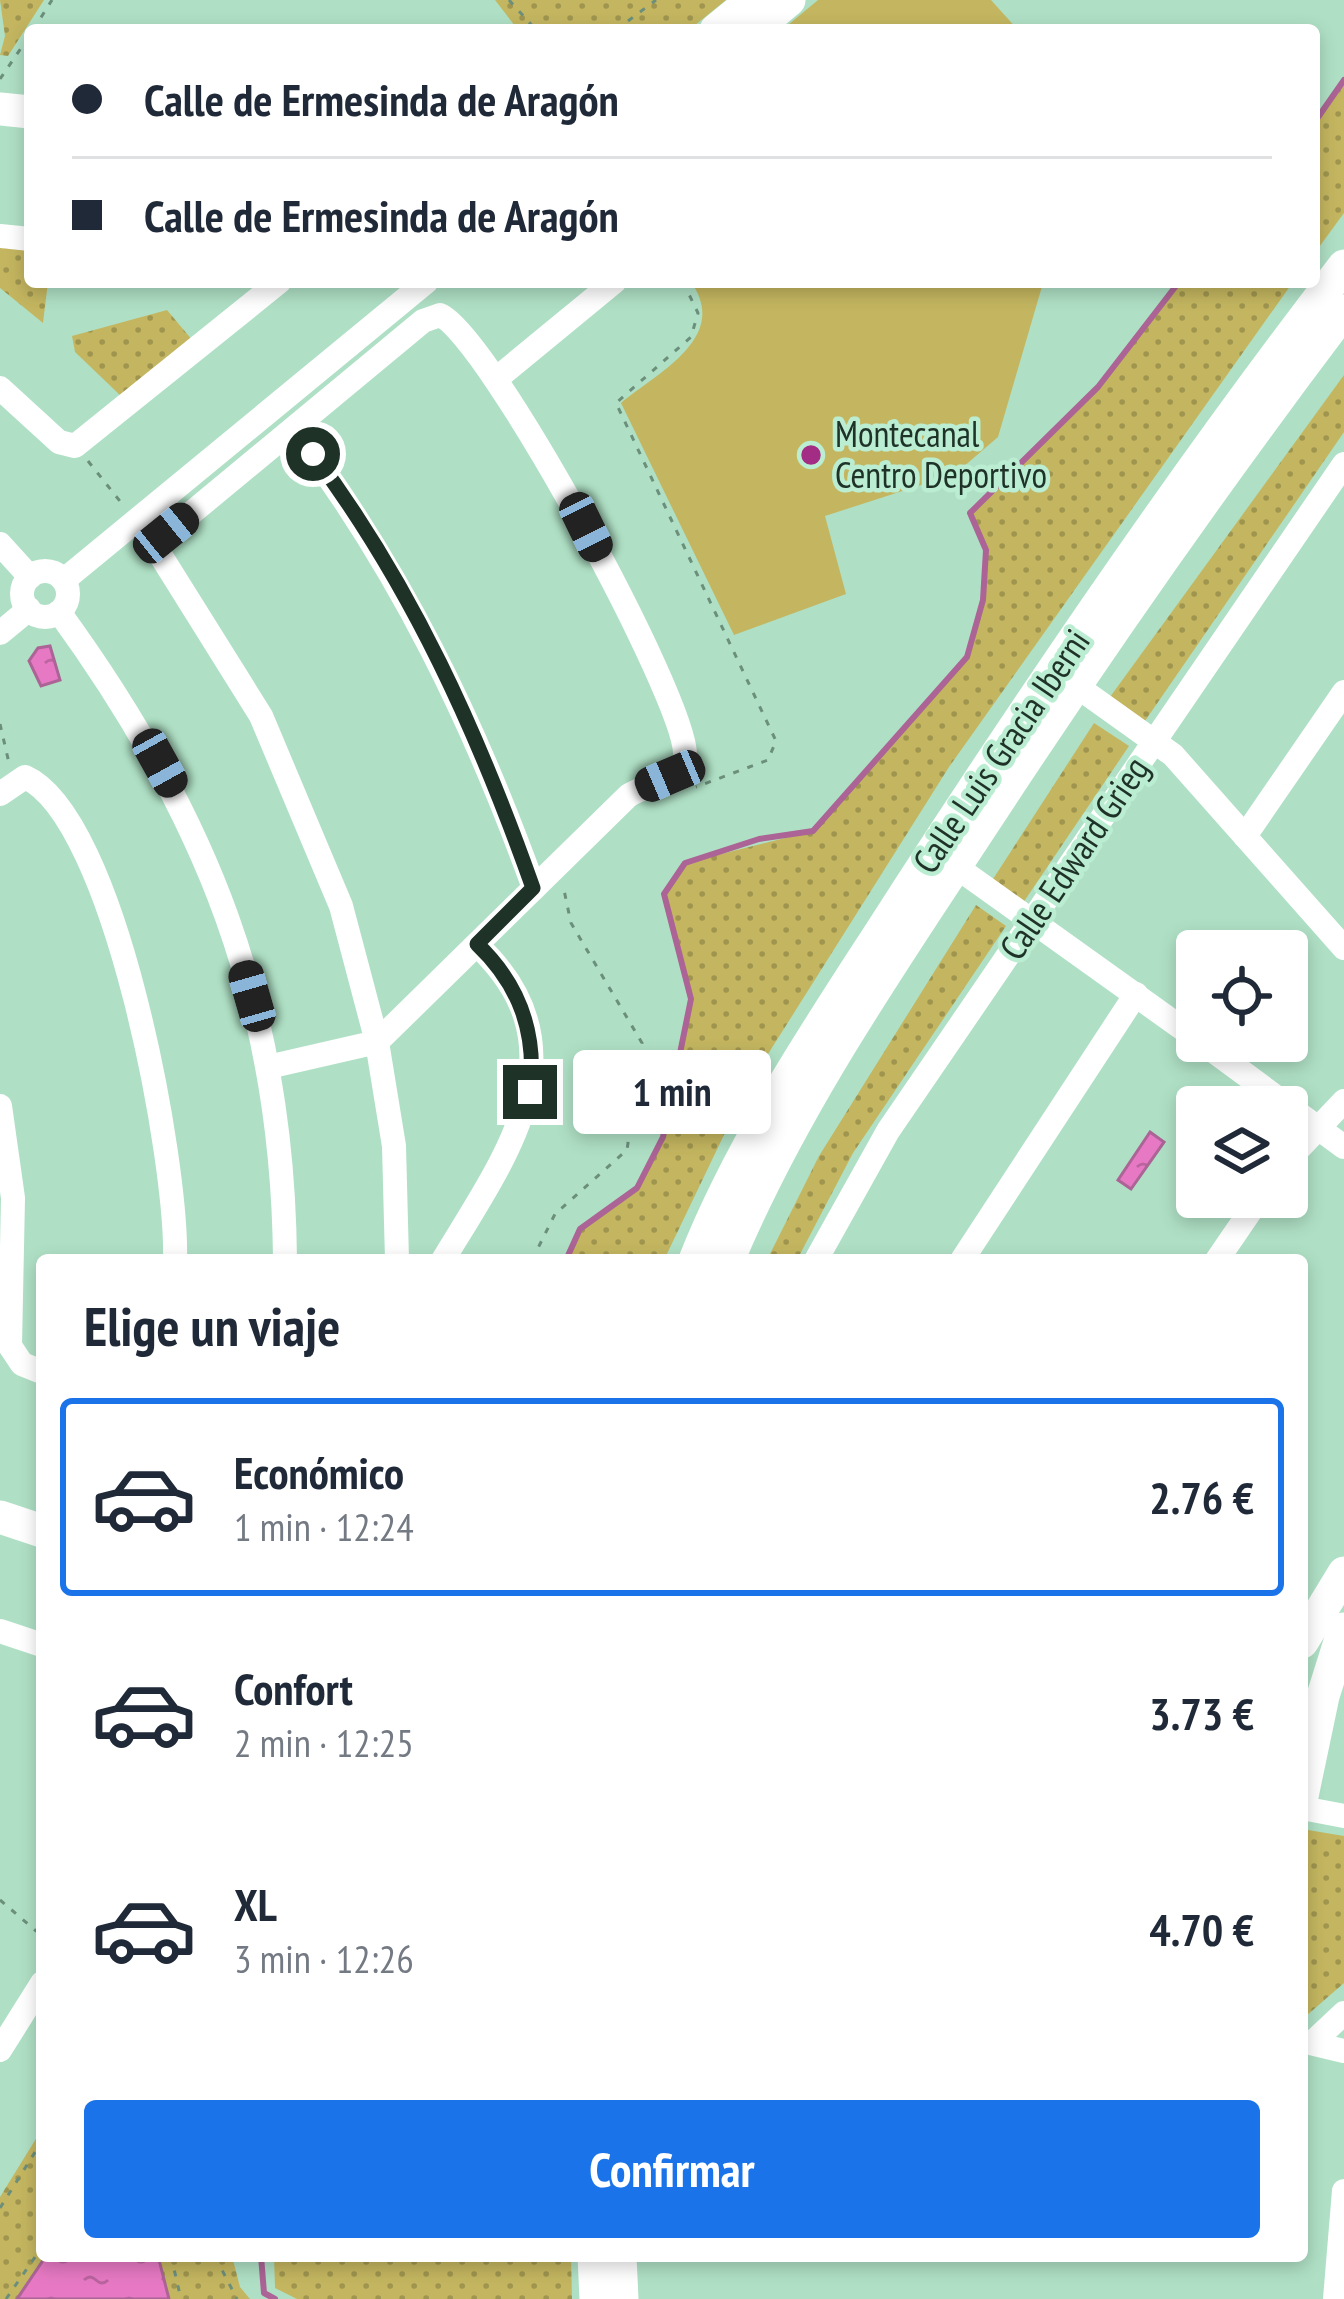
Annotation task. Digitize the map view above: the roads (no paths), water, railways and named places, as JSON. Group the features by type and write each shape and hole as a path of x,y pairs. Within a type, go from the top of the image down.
{"main road":[{"path":"723,24 753,0"},
{"path":"760,24 789,0"},
{"name":"Calle Luis Gracia Iberni","path":"698,1254 744,1158 812,1041 953,820 1203,456 1344,266"},
{"name":"Calle Luis Gracia Iberni","path":"731,1254 807,1097 955,866 1075,686 1344,311"},
{"path":"0,1496 36,1508"},
{"path":"0,1517 36,1529"},
{"path":"1308,1632 1344,1573"},
{"path":"1308,1722 1344,1629"},
{"path":"594,2262 596,2299"},
{"path":"620,2262 622,2299"}],"street":[{"path":"0,388 55,439 75,446 272,288"},
{"path":"64,580 419,288"},
{"path":"496,379 607,288"},
{"path":"268,1067 377,1042 628,796 674,774 685,755 653,669 586,527 496,379 454,324 432,315 166,533 157,548 232,664 287,768 341,906 377,1042 394,1146 397,1254"},
{"path":"294,429 361,521 434,648 484,756 533,888"},
{"name":"Calle Edward Grieg","path":"819,1254 889,1131 1344,464"},
{"path":"0,544 30,577"},
{"path":"45,571 64,580 68,598 59,612 42,616 29,609 22,593 30,577 45,571"},
{"path":"0,633 29,609"},
{"path":"59,612 142,732 203,848 241,958 268,1067 280,1139 285,1254"},
{"path":"1075,686 1155,740 1344,947"},
{"path":"1244,836 1344,692"},
{"path":"6,788 26,777 47,787 91,871 123,952 151,1054 167,1144 175,1254"},
{"path":"955,866 1176,1024"},
{"path":"446,1254 518,1130 532,1074 530,1035 515,991 477,944"},
{"path":"966,1254 1136,994"},
{"path":"1228,1062 1344,1147"},
{"path":"1308,1136 1344,1101"},
{"path":"0,1107 13,1198 10,1346 22,1364 36,1370"},
{"path":"1221,1254 1245,1218"},
{"path":"0,1631 36,1643"},
{"path":"1308,1809 1344,1816"},
{"path":"0,2050 36,1993"},
{"path":"1308,2042 1344,2013"},
{"path":"1308,2042 1344,2051"},
{"path":"1335,2299 1344,2191"}],"water":[{"path":"50,646 60,680 41,686 29,661 38,648"},
{"path":"1150,1132 1164,1142 1131,1189 1118,1180"},
{"path":"42,2262 160,2262 169,2299 17,2299"}],"waterway":[{"path":"1320,114 1344,80"},
{"path":"569,1254 580,1229 637,1188 663,1137 691,999 664,894 685,863 759,839 813,831 967,657 983,600 986,550 970,513 1098,387 1174,288"},
{"path":"261,2262 264,2293 275,2299"}],"place":[{"name":"Montecanal Centro Deportivo","path":"811,455"}]}
